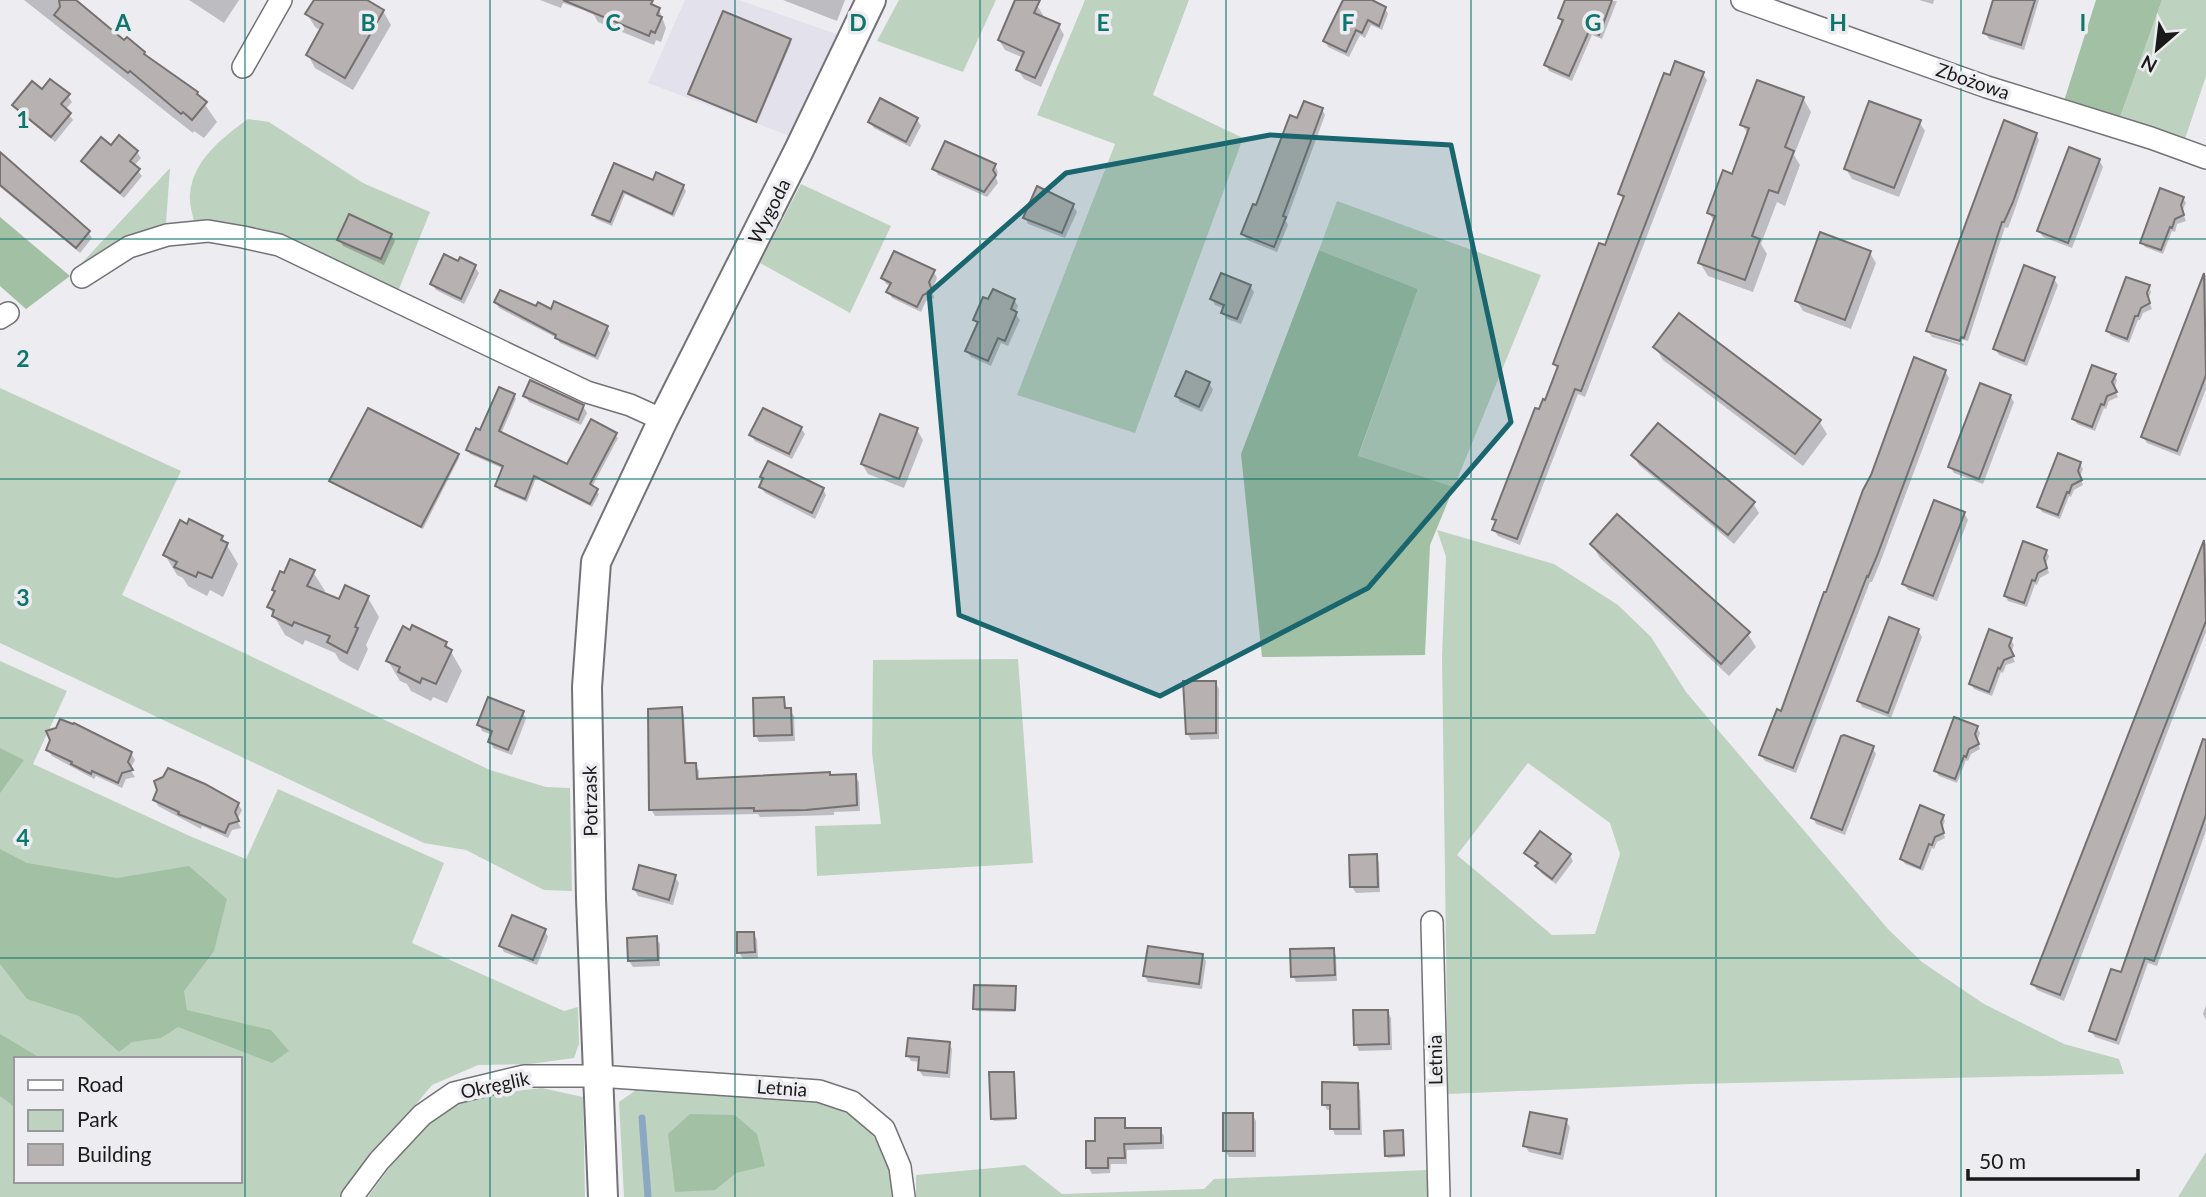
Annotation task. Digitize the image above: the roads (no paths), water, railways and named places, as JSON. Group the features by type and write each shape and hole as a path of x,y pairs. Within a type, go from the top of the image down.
{"street":[{"path":"243,67 281,0"},
{"name":"Wygoda","path":"663,419 793,163 871,0"},
{"name":"Zbożowa","path":"1742,0 1987,87 2206,158"},
{"path":"82,277 129,247 167,235 208,231 279,245 587,392 630,405 663,419"},
{"name":"Potrzask","path":"603,1197 587,687 596,562 663,419"},
{"name":"Letnia","path":"1432,922 1439,1197"},
{"name":"Okręglik","path":"352,1197 379,1161 422,1115 454,1093 524,1076 598,1076"},
{"name":"Letnia","path":"598,1076 819,1091 852,1102 884,1129 900,1167 904,1197"}],"waterway":[{"path":"642,1118 648,1197"}]}
